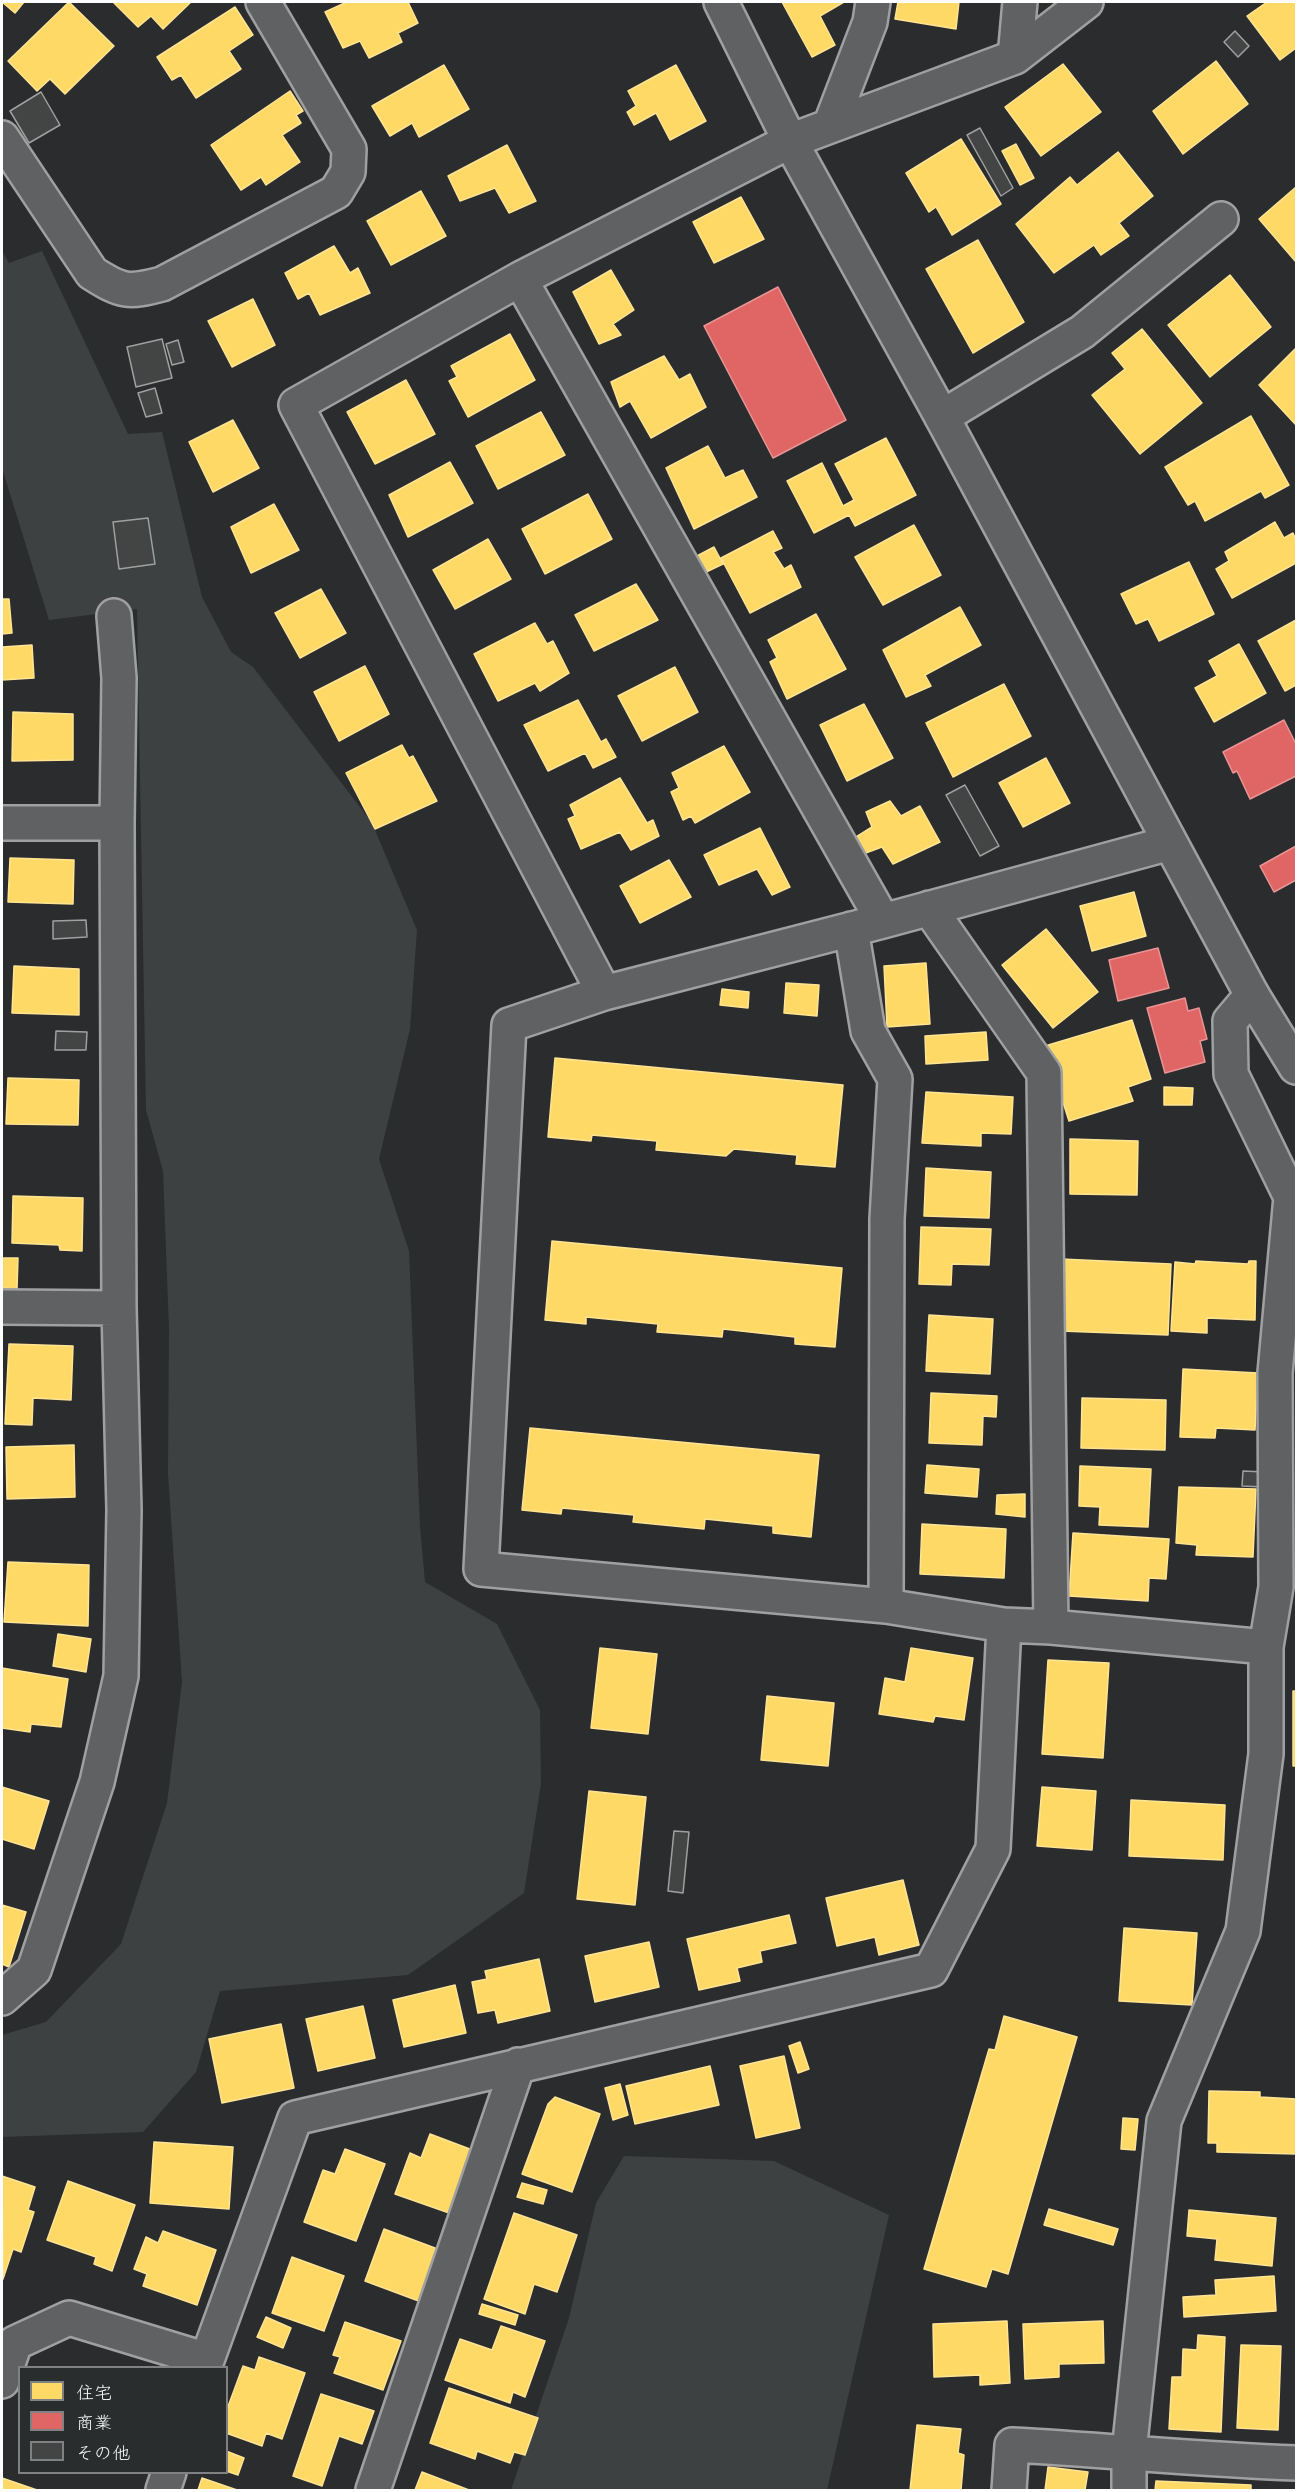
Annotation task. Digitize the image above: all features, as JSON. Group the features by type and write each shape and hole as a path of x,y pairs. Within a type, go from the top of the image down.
{"street":[{"path":"2,138 92,273 112,286 134,291 162,284 336,192 348,172 349,149 263,2"},
{"path":"721,2 790,141 942,417 1252,995 1296,1067"},
{"path":"830,126 870,22 873,2"},
{"path":"1015,57 1020,2"},
{"path":"604,993 296,405 520,279 790,141 1015,57 1086,2"},
{"path":"942,417 1082,332 1221,219"},
{"path":"520,279 883,921"},
{"path":"2,1998 34,1970 97,1782 121,1676 124,1510 119,1308 117,823 119,678 114,616"},
{"path":"2,823 117,823"},
{"path":"1170,843 883,921 604,993 509,1024 481,1569 886,1606 1004,1625 1051,1627 1266,1647"},
{"path":"929,908 1044,1073 1051,1627"},
{"path":"851,929 868,1031 895,1079 887,1219 886,1606"},
{"path":"1129,2490 1129,2452 1164,2121 1243,1931 1266,1754 1266,1647 1276,1587 1275,1373 1292,1197 1231,1074 1230,1021 1252,995"},
{"path":"2,1307 119,1308"},
{"path":"2,2381 8,2341 69,2318 206,2364 295,2118 931,1970 993,1849 1004,1625"},
{"path":"373,2490 518,2065"},
{"path":"1008,2490 1012,2445 1129,2452 1221,2461 1296,2463"},
{"path":"163,2490 168,2474"}],"shaded area":[{"path":"2,251 9,263 42,251 128,434 162,432 202,597 231,652 253,667 372,823 417,930 410,1029 379,1159 409,1251 420,1527 425,1582 497,1624 540,1710 541,1784 524,1893 408,1975 220,1991 196,2072 143,2132 2,2137 2,2035 46,2022 121,1944 167,1803 182,1682 168,1473 169,1329 163,1171 146,1110 137,609 49,620 2,468"},
{"path":"624,2156 774,2161 889,2215 827,2490 511,2490 569,2318 596,2203"}],"building: 住宅":[{"path":"2,2 24,2 15,13"},
{"path":"69,2 114,46 65,94 50,79 37,91 8,61"},
{"path":"113,2 191,2 163,29 151,16 138,27"},
{"path":"347,2 408,2 418,23 398,33 402,42 369,58 360,41 343,48 325,12"},
{"path":"782,2 844,2 820,16 835,45 812,57"},
{"path":"898,2 959,2 956,29 895,19"},
{"path":"1267,2 1296,2 1296,48 1280,60 1247,16"},
{"path":"235,7 253,35 229,51 241,69 196,98 181,75 172,80 157,57"},
{"path":"1216,61 1248,104 1183,154 1153,111"},
{"path":"1063,64 1101,112 1041,156 1005,107"},
{"path":"444,65 469,109 419,137 412,123 390,136 372,106"},
{"path":"676,65 706,121 670,140 656,113 634,125 627,112 636,106 628,91"},
{"path":"290,91 303,111 296,115 301,123 282,135 300,162 266,185 261,177 241,190 211,145"},
{"path":"961,139 1001,204 952,235 936,207 929,212 906,173"},
{"path":"1016,144 1034,178 1020,185 1002,151"},
{"path":"507,145 536,201 509,213 495,188 460,201 448,176"},
{"path":"1118,152 1153,196 1119,223 1129,236 1101,255 1094,245 1054,273 1016,224 1070,177 1077,185"},
{"path":"1296,187 1296,262 1259,219"},
{"path":"421,191 446,236 391,265 367,221"},
{"path":"741,197 764,239 714,263 693,222"},
{"path":"978,240 1024,322 973,353 926,269"},
{"path":"334,246 350,273 358,268 370,293 320,315 309,293 298,299 285,273"},
{"path":"611,270 634,310 613,324 621,335 599,344 573,292"},
{"path":"1230,275 1271,327 1210,377 1168,325"},
{"path":"253,299 275,345 232,367 208,321"},
{"path":"1142,329 1202,403 1140,454 1092,395 1125,369 1112,353"},
{"path":"510,334 535,380 468,417 449,381 457,377 451,366"},
{"path":"1296,348 1296,425 1259,385"},
{"path":"664,356 679,380 690,374 706,407 651,438 630,401 620,407 611,382"},
{"path":"406,380 435,434 375,464 347,412"},
{"path":"541,412 565,455 498,489 476,446"},
{"path":"1251,416 1289,485 1265,498 1261,491 1205,521 1195,501 1188,505 1165,467"},
{"path":"233,420 259,468 213,492 189,442"},
{"path":"886,438 916,495 855,526 849,515 814,533 787,481 822,463 843,506 854,500 835,464"},
{"path":"708,446 725,478 743,470 757,497 694,529 666,468"},
{"path":"450,462 473,503 408,537 389,495"},
{"path":"588,494 612,539 545,574 522,529"},
{"path":"274,504 299,550 251,573 231,527"},
{"path":"1275,522 1284,538 1293,533 1296,540 1296,563 1232,598 1216,569 1229,561 1225,552"},
{"path":"914,525 941,575 883,605 855,557"},
{"path":"773,531 782,548 773,552 784,569 791,565 801,587 750,613 721,558"},
{"path":"488,539 511,579 455,609 433,570"},
{"path":"714,547 723,564 704,573 695,557"},
{"path":"1189,562 1214,614 1159,641 1148,619 1136,624 1121,594"},
{"path":"636,584 658,620 594,651 575,615"},
{"path":"321,589 346,633 300,658 275,613"},
{"path":"2,599 9,599 12,633 2,634"},
{"path":"960,607 981,645 925,675 931,686 906,697 883,650"},
{"path":"816,614 846,669 787,699 770,662 777,658 768,640"},
{"path":"1296,620 1296,685 1285,691 1258,641"},
{"path":"535,623 547,644 553,641 569,673 540,691 535,683 498,701 474,654"},
{"path":"1239,644 1266,693 1214,722 1195,688 1217,676 1209,661"},
{"path":"32,645 34,678 2,680 2,647"},
{"path":"365,666 389,714 339,741 314,692"},
{"path":"675,667 698,712 642,741 618,696"},
{"path":"1004,684 1031,736 953,777 926,723"},
{"path":"578,700 601,742 606,739 616,757 593,768 585,753 548,771 524,725"},
{"path":"864,704 893,758 847,781 820,725"},
{"path":"13,712 73,714 73,760 12,761"},
{"path":"402,745 409,758 413,756 437,801 375,829 346,773"},
{"path":"724,746 750,792 695,823 691,816 683,820 671,792 679,788 672,773"},
{"path":"1046,758 1070,803 1023,827 999,783"},
{"path":"620,778 647,823 653,820 659,836 631,850 620,832 581,849 568,819 575,816 570,805"},
{"path":"890,801 901,816 920,806 940,842 893,864 882,847 863,854 856,837 872,827 866,812"},
{"path":"760,828 790,887 772,895 757,869 719,885 704,855"},
{"path":"10,858 74,860 73,904 8,902"},
{"path":"669,860 691,897 640,923 620,886"},
{"path":"1134,892 1146,936 1092,951 1080,906"},
{"path":"1046,929 1098,992 1053,1028 1002,965"},
{"path":"926,963 930,1024 887,1027 884,966"},
{"path":"14,966 79,969 79,1015 12,1013"},
{"path":"786,983 819,985 817,1016 784,1013"},
{"path":"722,989 749,992 748,1008 720,1005"},
{"path":"1132,1020 1151,1079 1128,1087 1133,1101 1069,1121 1045,1046"},
{"path":"986,1032 988,1060 926,1064 925,1036"},
{"path":"555,1058 843,1085 835,1167 796,1164 797,1155 734,1149 726,1156 656,1150 657,1141 592,1135 591,1141 548,1137"},
{"path":"8,1078 79,1080 78,1125 6,1124"},
{"path":"1164,1087 1193,1088 1192,1105 1164,1105"},
{"path":"926,1092 1013,1097 1011,1134 981,1133 981,1146 922,1143"},
{"path":"1070,1139 1138,1141 1137,1195 1070,1194"},
{"path":"926,1168 991,1172 989,1218 924,1216"},
{"path":"13,1196 83,1198 82,1251 60,1250 59,1245 12,1243"},
{"path":"921,1227 991,1229 989,1265 952,1264 951,1285 919,1284"},
{"path":"552,1241 842,1268 835,1347 795,1344 795,1337 723,1329 722,1337 657,1332 658,1324 586,1317 586,1324 545,1320"},
{"path":"2,1258 18,1258 17,1289 2,1288"},
{"path":"1061,1259 1171,1264 1168,1335 1060,1331"},
{"path":"1196,1261 1248,1264 1249,1261 1256,1261 1255,1320 1207,1318 1207,1333 1171,1331 1175,1262 1195,1264"},
{"path":"929,1315 993,1319 990,1374 926,1371"},
{"path":"9,1344 73,1346 71,1400 33,1398 32,1425 5,1424"},
{"path":"1183,1369 1258,1373 1255,1430 1216,1428 1215,1438 1180,1437"},
{"path":"931,1393 997,1396 996,1417 983,1416 982,1445 929,1443"},
{"path":"1082,1398 1166,1400 1165,1450 1081,1448"},
{"path":"530,1428 819,1455 811,1537 773,1533 773,1526 705,1519 704,1529 633,1522 634,1515 562,1508 561,1514 522,1510"},
{"path":"74,1445 75,1497 7,1499 6,1447"},
{"path":"927,1465 979,1469 977,1497 925,1493"},
{"path":"1080,1466 1151,1469 1148,1527 1099,1525 1100,1507 1079,1506"},
{"path":"1179,1487 1256,1489 1253,1557 1196,1555 1197,1545 1176,1543"},
{"path":"1025,1494 1025,1517 996,1514 997,1495"},
{"path":"922,1524 1006,1529 1004,1578 920,1574"},
{"path":"1073,1533 1169,1539 1166,1579 1149,1578 1148,1601 1069,1596"},
{"path":"8,1562 89,1565 88,1626 4,1622"},
{"path":"58,1634 91,1639 86,1672 53,1666"},
{"path":"600,1648 657,1654 648,1734 591,1728"},
{"path":"911,1648 973,1658 964,1720 935,1716 933,1722 879,1714 885,1678 905,1682"},
{"path":"1048,1660 1109,1663 1103,1758 1042,1754"},
{"path":"2,1668 68,1679 61,1727 31,1724 30,1732 2,1728"},
{"path":"1293,1691 1296,1691 1296,1766 1293,1766"},
{"path":"767,1696 834,1703 828,1766 761,1760"},
{"path":"2,1787 49,1801 34,1849 2,1839"},
{"path":"1042,1787 1096,1791 1092,1850 1037,1846"},
{"path":"589,1791 646,1797 635,1905 577,1899"},
{"path":"1131,1800 1225,1805 1223,1860 1129,1856"},
{"path":"903,1880 919,1945 879,1955 875,1937 837,1946 826,1898"},
{"path":"2,1905 26,1912 9,1967 2,1964"},
{"path":"789,1915 796,1943 760,1951 762,1962 737,1968 740,1981 699,1990 687,1939"},
{"path":"1124,1928 1197,1933 1192,2005 1119,2001"},
{"path":"649,1942 659,1987 595,2002 585,1956"},
{"path":"539,1959 550,2011 498,2023 495,2010 478,2013 472,1982 487,1979 485,1971"},
{"path":"455,1985 466,2033 404,2047 393,2000"},
{"path":"363,2006 375,2058 318,2071 306,2019"},
{"path":"1004,2016 1077,2037 1008,2274 992,2269 986,2287 924,2269 989,2049 995,2050"},
{"path":"281,2024 294,2088 222,2103 209,2039"},
{"path":"800,2042 809,2069 798,2073 789,2046"},
{"path":"784,2056 800,2128 756,2138 740,2066"},
{"path":"710,2066 719,2105 635,2124 626,2086"},
{"path":"620,2084 628,2115 613,2120 605,2088"},
{"path":"1209,2091 1260,2092 1260,2097 1296,2099 1296,2154 1217,2152 1217,2143 1208,2143"},
{"path":"555,2097 600,2114 572,2192 522,2174 548,2104"},
{"path":"1123,2118 1138,2119 1135,2150 1121,2149"},
{"path":"430,2134 475,2151 452,2214 395,2194 410,2153 421,2158"},
{"path":"154,2142 233,2147 229,2209 150,2203"},
{"path":"345,2149 385,2164 356,2241 304,2222 323,2170 335,2174"},
{"path":"2,2176 35,2187 28,2210 34,2212 21,2252 13,2249 3,2279"},
{"path":"68,2181 135,2205 112,2271 94,2264 96,2257 47,2240"},
{"path":"522,2183 547,2190 543,2204 517,2197"},
{"path":"1049,2209 1118,2229 1113,2245 1044,2225"},
{"path":"1189,2210 1276,2218 1272,2266 1215,2260 1217,2239 1187,2236"},
{"path":"514,2213 577,2235 557,2292 534,2284 525,2314 484,2299"},
{"path":"384,2229 443,2251 424,2303 365,2281"},
{"path":"163,2231 216,2250 197,2305 143,2286 147,2274 134,2269 146,2237 158,2243"},
{"path":"292,2257 344,2276 324,2331 272,2313"},
{"path":"1274,2276 1276,2311 1184,2317 1183,2297 1216,2295 1215,2280"},
{"path":"482,2304 518,2315 515,2325 479,2314"},
{"path":"266,2317 291,2328 283,2348 257,2337"},
{"path":"1007,2321 1010,2383 980,2385 980,2375 934,2377 933,2324"},
{"path":"1103,2321 1104,2363 1059,2364 1059,2377 1025,2379 1023,2324"},
{"path":"345,2322 401,2341 383,2390 334,2373 340,2357 333,2355"},
{"path":"501,2326 545,2341 525,2397 513,2392 510,2403 445,2380 460,2339 492,2350"},
{"path":"1198,2335 1225,2337 1221,2432 1169,2429 1172,2377 1182,2377 1183,2349 1197,2350"},
{"path":"1241,2345 1281,2346 1278,2430 1237,2428"},
{"path":"259,2357 305,2373 282,2439 266,2433 262,2446 228,2434 228,2407 243,2366 255,2370"},
{"path":"449,2388 538,2418 525,2455 514,2452 510,2463 477,2451 475,2459 430,2443"},
{"path":"321,2394 374,2411 362,2444 339,2436 322,2486 293,2476"},
{"path":"917,2425 961,2429 958,2453 964,2455 961,2490 910,2490"},
{"path":"228,2452 244,2458 238,2475 228,2472"},
{"path":"1048,2467 1088,2472 1085,2490 1045,2490"},
{"path":"422,2472 469,2490 415,2490"},
{"path":"2,2478 37,2490 2,2490"},
{"path":"202,2478 237,2490 198,2490"},
{"path":"1156,2481 1251,2485 1251,2490 1155,2490"}],"building: 商業":[{"path":"778,287 846,420 773,458 704,326"},
{"path":"1284,720 1296,744 1296,776 1250,799 1237,771 1233,773 1223,752"},
{"path":"1296,846 1296,880 1274,892 1260,866"},
{"path":"1158,948 1169,988 1118,1001 1109,960"},
{"path":"1185,998 1188,1011 1199,1008 1207,1039 1200,1041 1205,1062 1165,1073 1147,1008"}],"building: その他":[{"path":"1235,31 1249,46 1238,57 1224,42"},
{"path":"41,92 60,125 29,143 10,111"},
{"path":"980,128 1013,188 1001,196 967,135"},
{"path":"162,339 172,378 136,387 127,347"},
{"path":"178,340 184,362 172,365 166,344"},
{"path":"155,388 162,413 146,417 138,393"},
{"path":"148,518 155,564 119,569 113,522"},
{"path":"965,785 999,846 980,856 946,795"},
{"path":"86,920 87,937 53,939 53,921"},
{"path":"56,1031 87,1032 86,1050 55,1050"},
{"path":"1243,1471 1265,1472 1264,1487 1242,1486"},
{"path":"674,1831 689,1832 683,1893 668,1891"}]}
